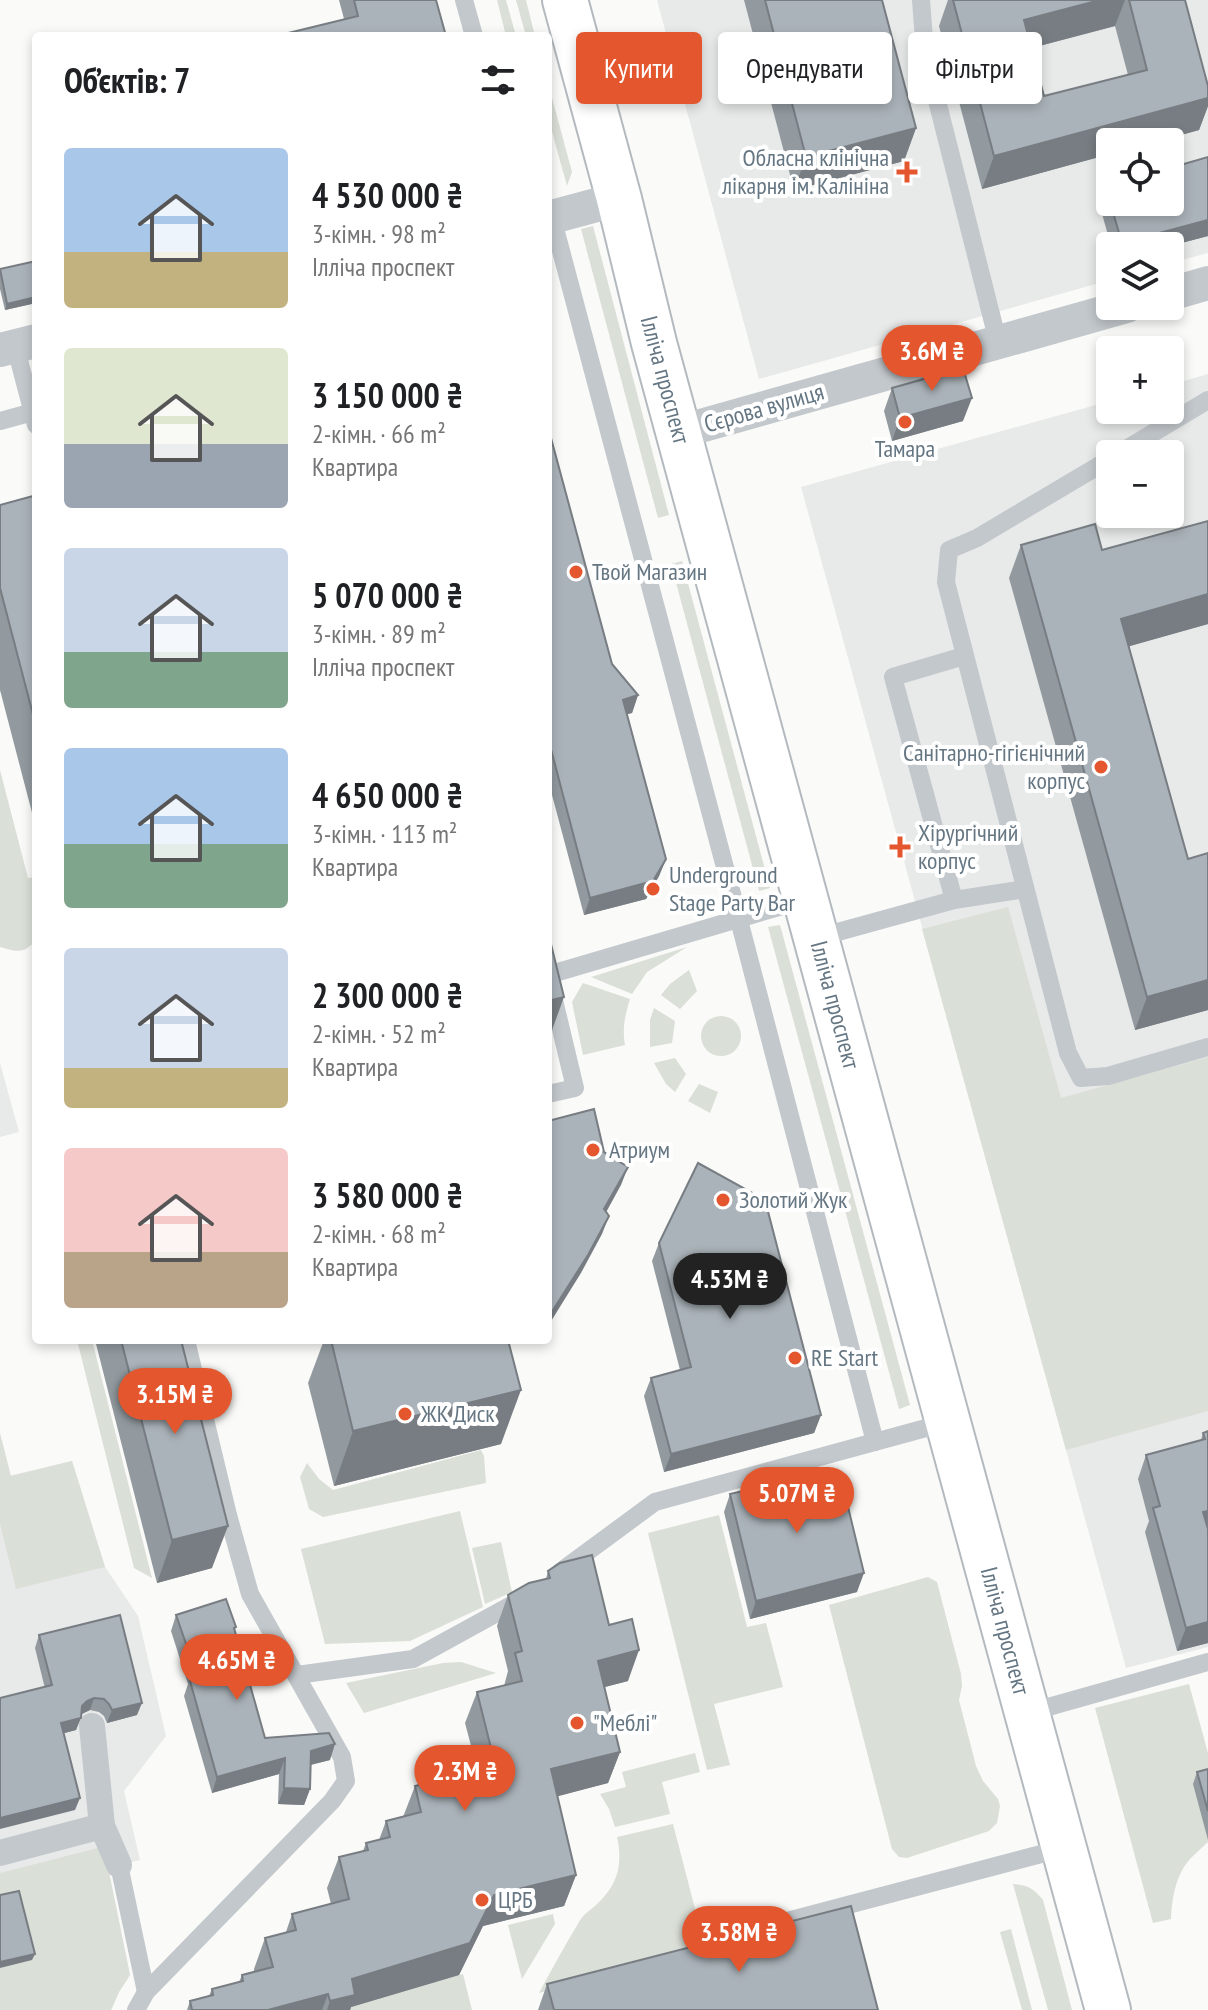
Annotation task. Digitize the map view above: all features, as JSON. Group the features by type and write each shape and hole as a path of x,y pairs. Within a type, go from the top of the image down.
{"main road":[{"name":"Ілліча проспект","path":"565,0 654,343 1108,2010"}],"street":[{"path":"552,214 619,199"},
{"path":"1184,290 1208,283"},
{"name":"Сєрова вулиця","path":"679,432 1096,315"},
{"path":"92,1726 102,1826 119,1865"},
{"path":"0,1853 102,1826"}],"lane":[{"path":"464,0 473,32"},
{"path":"921,0 925,53 998,342"},
{"path":"552,226 739,920 875,1442"},
{"path":"17,345 32,409"},
{"path":"1141,440 1208,400"},
{"path":"0,421 32,418"},
{"path":"1096,467 977,538 949,550 946,582 1068,1053 1081,1078 1108,1076 1208,1047"},
{"path":"954,900 893,677 964,656"},
{"path":"552,974 739,920 811,918 1025,889"},
{"path":"552,992 575,1088 552,1093"},
{"path":"136,2010 146,1992 332,1801 346,1781 342,1757 250,1594 187,1344"},
{"path":"297,1675 413,1659 523,1598 655,1502 948,1422"},
{"path":"1027,1713 1208,1662"},
{"path":"730,1936 1064,1848"},
{"path":"119,1865 146,1992"}],"shaded area":[{"path":"497,0 506,0 515,32 505,32"},
{"path":"516,0 526,0 534,32 525,32"},
{"name":"Обласна клінічна лікарня ім. Калініна","path":"657,0 1208,0 1208,253 1184,259 1184,232 1096,232 1096,284 759,379 685,104 702,104 702,32 666,32"},
{"path":"552,98 572,172 567,186 552,132"},
{"path":"593,226 669,515 658,518 581,229"},
{"path":"1208,374 1208,1647 1126,1668 801,487 1096,405 1096,424 1184,424 1184,381"},
{"path":"682,561 770,888 759,891 671,564"},
{"path":"0,770 28,878 32,878 32,944 20,951 0,947"},
{"path":"1008,907 1061,1098 1208,1057 1208,1411 1066,1450 922,929"},
{"path":"780,925 910,1405 899,1409 768,927"},
{"path":"687,947 647,972 632,994 591,977"},
{"path":"689,970 697,991 680,1009 661,995"},
{"path":"583,983 630,999 624,1022 625,1045 583,1055 572,1002"},
{"path":"654,1008 675,1021 672,1043 650,1047 650,1020"},
{"path":"721,1016 735,1022 741,1036 735,1050 721,1056 707,1050 701,1036 707,1022"},
{"path":"675,1058 686,1074 675,1092 666,1084 654,1063"},
{"path":"0,1063 19,1132 0,1137"},
{"path":"699,1084 718,1092 710,1113 688,1101"},
{"path":"78,1344 93,1344 152,1578 134,1568"},
{"path":"0,1433 11,1476 72,1461 105,1567 16,1589 0,1524"},
{"path":"481,1450 486,1483 323,1517 309,1509 300,1477 307,1463 319,1479 333,1490"},
{"path":"72,1461 105,1567 138,1616 166,1736 124,1791 140,1860 108,1868 130,1975 111,2010 0,2010 0,1478"},
{"path":"460,1511 483,1607 410,1641 325,1644 301,1549"},
{"path":"719,1515 747,1627 766,1623 783,1687 714,1704 730,1765 707,1770 648,1533"},
{"path":"501,1542 512,1592 485,1604 472,1548"},
{"path":"928,1577 937,1582 961,1674 959,1700 976,1766 1000,1806 997,1823 989,1831 907,1858 899,1857 892,1849 829,1605"},
{"path":"461,1662 496,1673 364,1713 346,1683 443,1663"},
{"path":"1189,1684 1208,1753 1208,1842 1187,1862 1179,1877 1171,1919 1153,1923 1095,1708"},
{"path":"695,1753 700,1772 662,1782 670,1814 615,1827 600,1794 626,1787 622,1772"},
{"path":"673,1824 705,1947 539,1993 581,1919 604,1897 614,1882 619,1865 617,1837"},
{"path":"98,1848 108,1867 130,1975 111,2010 0,2010 0,1873"},
{"path":"1013,1884 1030,1888 1043,1900 1072,2010 1048,2010"},
{"path":"553,1914 555,1924 522,1979 508,1925"},
{"path":"1011,1929 1032,2010 1022,2010 1000,1932"},
{"path":"463,1974 472,2010 343,2010 349,2004"}],"building":[{"path":"354,0 436,0 445,32 292,32 358,16"},
{"path":"765,0 882,0 890,32 773,32"},
{"path":"953,0 1100,0 1024,20 1027,32 961,32"},
{"path":"1129,0 1185,0 1208,86 1208,98 994,156 980,104 1042,104 1042,88 1044,96 1147,70"},
{"path":"892,38 916,128 806,157 792,104 892,104"},
{"path":"1208,157 1208,220 1163,232 1119,232 1114,216 1184,216 1184,164"},
{"path":"32,262 32,298 7,304 0,269"},
{"path":"963,368 972,398 900,418 892,388"},
{"path":"552,442 612,664 638,695 623,700 666,859 653,881 590,898 552,753"},
{"path":"32,496 32,711 0,588 0,505"},
{"name":"Санітарно-гігієнічний корпус","path":"1208,521 1208,594 1121,619 1188,859 1208,853 1208,980 1147,997 1021,545 1095,524 1102,550"},
{"path":"552,948 564,997 552,1000"},
{"path":"594,1109 604,1152 628,1167 604,1209 609,1216 552,1312 552,1120"},
{"path":"698,1163 765,1200 821,1415 671,1454 651,1378 691,1367 659,1243"},
{"path":"122,1344 182,1344 228,1526 172,1540"},
{"path":"332,1344 509,1344 521,1390 353,1431"},
{"path":"1208,1431 1208,1511 1203,1512 1208,1529 1208,1622 1186,1628 1153,1508 1160,1506 1146,1455 1205,1439 1203,1433"},
{"path":"831,1471 842,1482 864,1573 756,1601 730,1494"},
{"path":"592,1555 609,1625 632,1619 639,1650 598,1661 620,1752 551,1769 576,1875 494,1895 470,1943 352,1979 355,1995 330,2001 328,1994 268,2010 192,2010 190,2001 213,1995 212,1989 243,1981 242,1975 273,1967 265,1938 296,1930 292,1914 349,1899 339,1857 368,1850 366,1843 390,1837 386,1821 421,1812 415,1786 439,1780 435,1767 492,1752 477,1692 522,1681 515,1653 522,1651 508,1595 529,1583 550,1578 548,1571 560,1563"},
{"path":"226,1599 265,1738 329,1733 335,1744 311,1751 310,1789 284,1788 285,1758 217,1777 190,1681 198,1678 176,1615"},
{"path":"120,1615 142,1703 112,1710 104,1699 87,1701 82,1706 81,1718 61,1723 80,1798 0,1818 0,1698 52,1685 39,1635"},
{"path":"1208,1769 1208,1811 1197,1772"},
{"path":"19,1891 35,1954 0,1962 0,1895"},
{"path":"851,1906 878,2010 554,2010 547,1984"}],"place":[{"name":"Обласна клінічна лікарня ім. Калініна","path":"907,172"},
{"name":"Тамара","path":"905,422"},
{"name":"Твой Магазин","path":"576,572"},
{"name":"Санітарно-гігієнічний корпус","path":"1101,767"},
{"name":"Хірургічний корпус","path":"900,847"},
{"name":"Underground Stage Party Bar","path":"653,889"},
{"name":"Атриум","path":"593,1150"},
{"name":"Золотий Жук","path":"723,1200"},
{"name":"RE Start","path":"795,1358"},
{"name":"ЖК Диск","path":"405,1414"},
{"name":"\"Меблі\"","path":"577,1723"},
{"name":"ЦРБ","path":"482,1900"}]}
